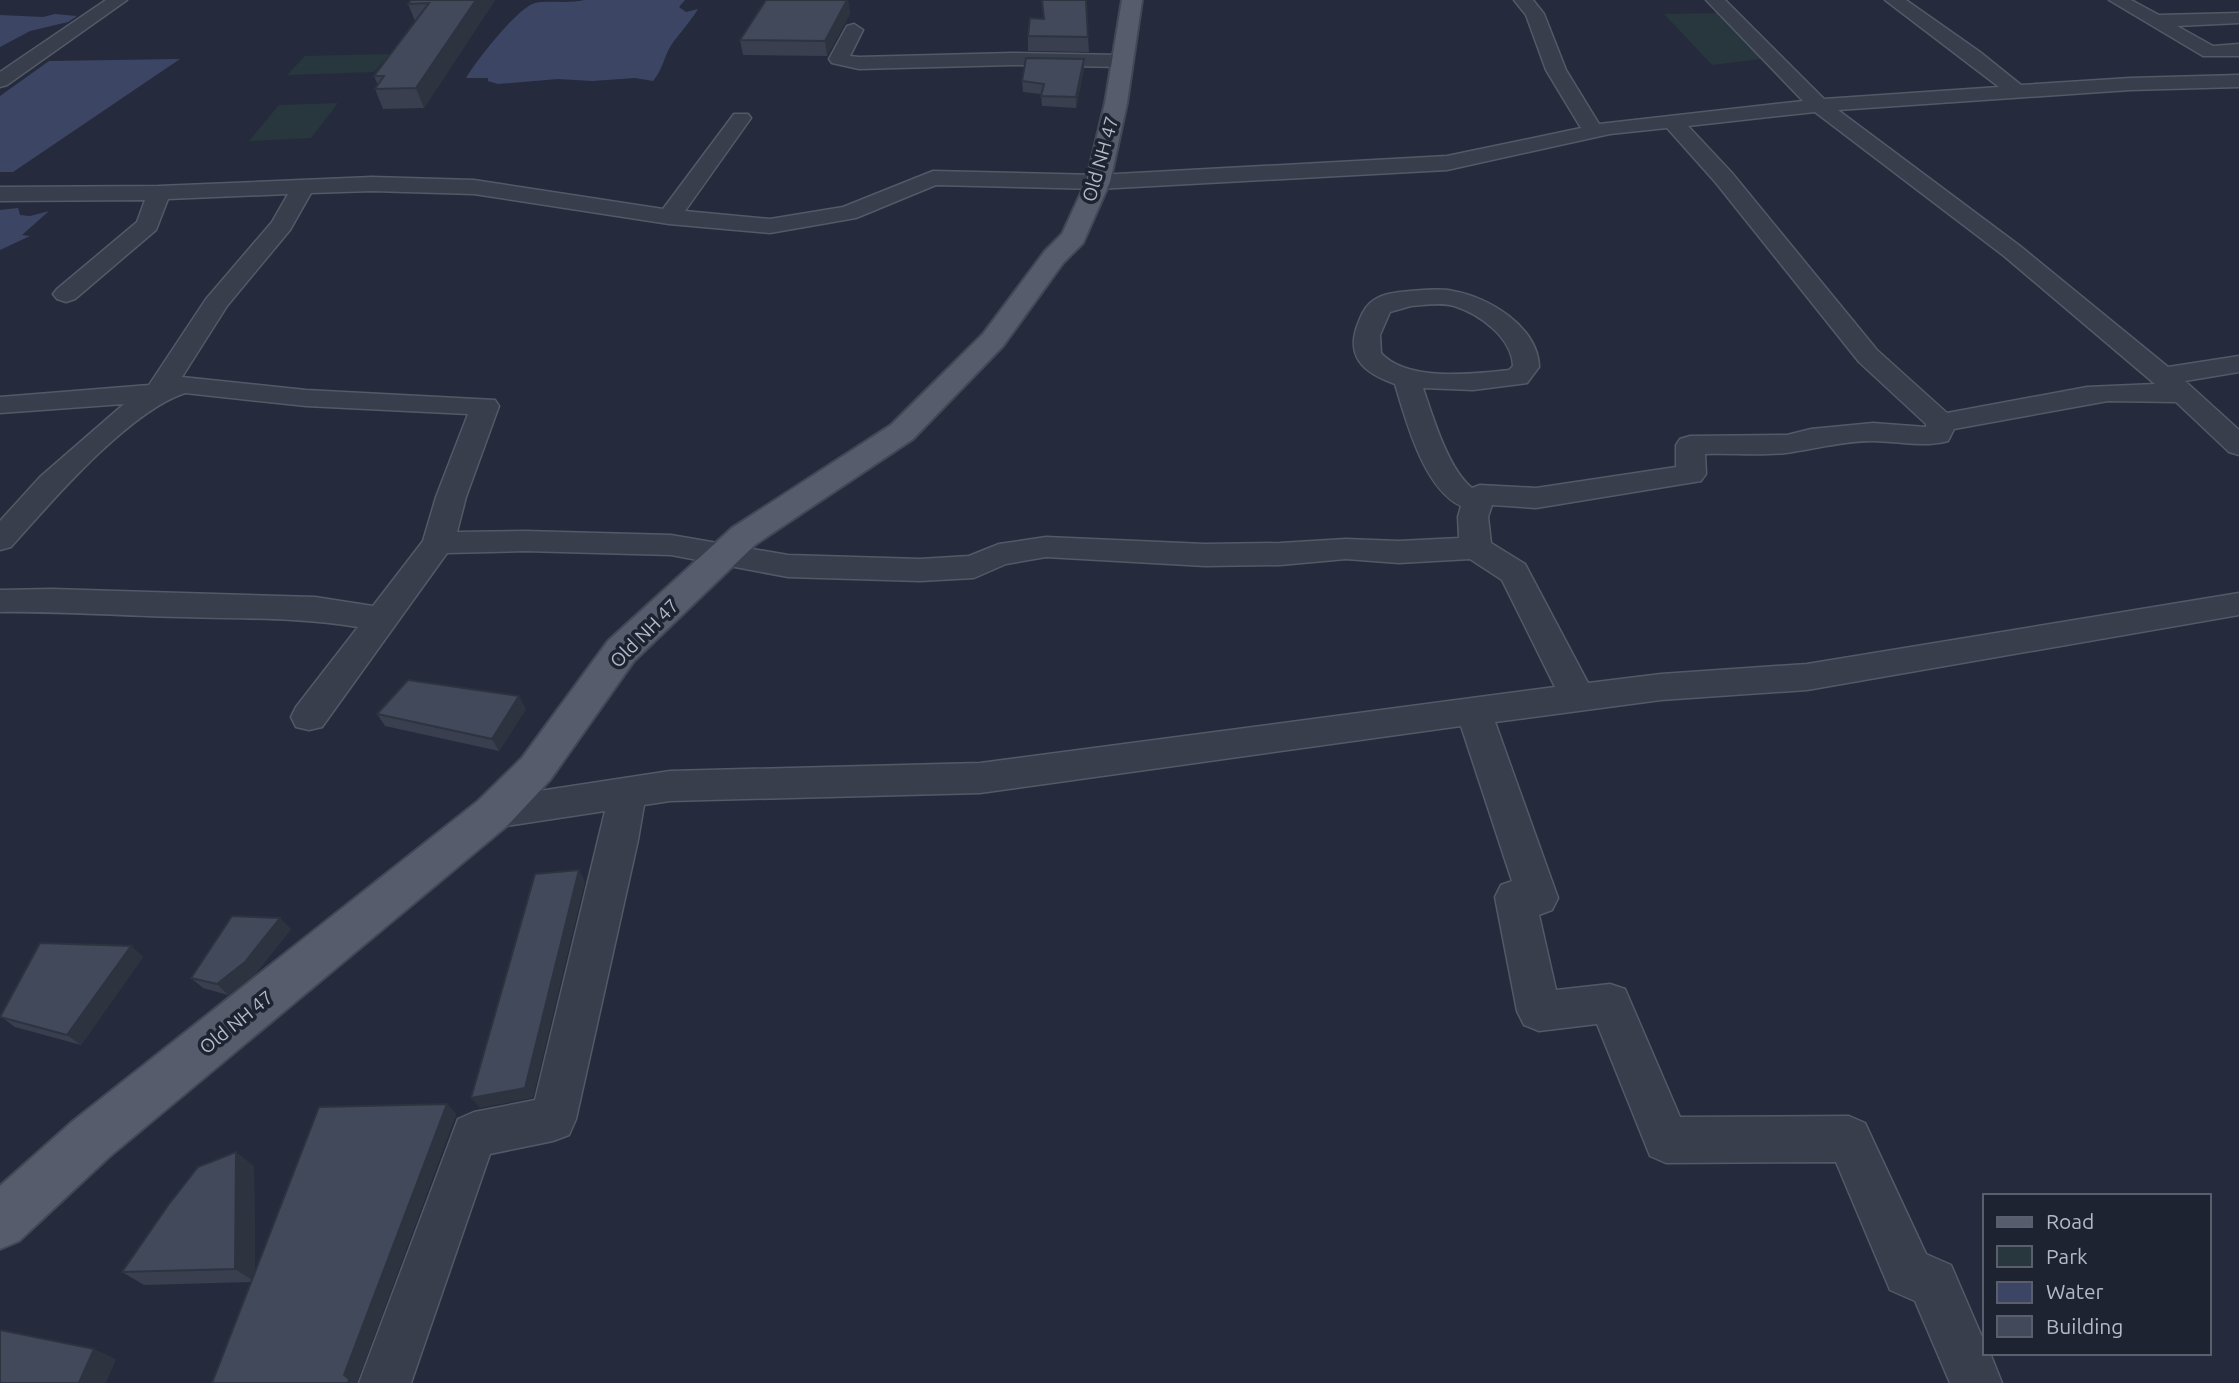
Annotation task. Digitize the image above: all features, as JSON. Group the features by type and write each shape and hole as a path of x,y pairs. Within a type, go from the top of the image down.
{"main road":[{"name":"Old NH 47","path":"0,1222 91,1139 493,813 536,769 621,651 744,536 902,432 993,340 1054,257 1074,237 1098,182 1116,103 1132,0"}],"street":[{"path":"0,80 118,0"},
{"path":"1522,0 1535,14 1556,71 1594,133"},
{"path":"1715,0 1819,105 2012,251 2184,394 2239,446"},
{"path":"1894,0 1973,56 2017,92"},
{"path":"2119,0 2239,70"},
{"path":"2156,21 2239,18"},
{"path":"854,30 839,59 859,63 1012,59 1122,61"},
{"path":"2210,52 2239,50"},
{"path":"0,194 159,193 372,184 474,187 669,217 770,226 848,213 933,178 1098,182 1447,163 1610,128 1682,131 1819,105 2130,84 2239,81"},
{"path":"669,217 741,118"},
{"path":"1682,131 1868,356 1941,422 1969,420 2106,393 2184,394"},
{"path":"2,536 90,447 158,393 215,304 282,225 303,187"},
{"path":"66,294 148,225 159,193"},
{"path":"1455,298 1472,303 1510,332 1524,350 1526,367 1517,377 1474,382 1407,379 1375,366 1368,354 1365,335 1376,312 1383,305 1402,299 1455,298"},
{"path":"2162,376 2239,364"},
{"path":"1407,379 1413,402 1440,463 1456,491 1477,502"},
{"path":"0,405 158,393 183,386 220,387 306,398 485,407 451,497 438,543 309,717"},
{"path":"1476,548 1473,517 1480,495 1536,498 1691,474 1690,444 1787,444 1811,438 1873,432 1908,436 1938,435 1941,422"},
{"path":"438,543 605,542 671,545 788,566 920,570 974,567 999,555 1046,547 1205,555 1280,554 1346,549 1399,552 1476,548 1508,571 1514,572 1578,697"},
{"path":"0,601 52,600 180,606 315,608 382,619"},
{"path":"493,813 670,786 980,778 1578,697 1661,687 1807,677 2239,604"},
{"path":"1474,711 1538,898 1515,897 1539,1011 1610,1003 1667,1140 1849,1139 1908,1272 1933,1283 1976,1383"},
{"path":"385,1383 474,1135 553,1119 619,840 627,792"}],"green space":[{"path":"1725,13 1769,58 1712,65 1664,14"},
{"path":"390,54 374,72 287,75 305,56"},
{"path":"338,103 311,138 249,141 279,105"}],"water":[{"path":"685,0 679,7 686,12 698,9 671,45 653,81 635,78 592,81 558,79 498,84 488,81 488,78 466,78 498,36 527,7 541,2"},
{"path":"55,14 77,16 68,22 30,31 0,47 0,15 43,17"},
{"path":"180,59 13,172 0,172 0,96 49,61"},
{"path":"18,208 20,215 30,216 49,211 22,235 30,236 0,250 0,210"}],"building":[{"path":"411,0 476,0 416,88 375,89 384,76 374,76 429,3 408,4"},
{"path":"766,0 847,0 825,41 740,40"},
{"path":"1042,0 1086,0 1088,37 1028,36 1030,18 1044,19"},
{"path":"1026,58 1084,59 1076,97 1041,96 1044,84 1022,81"},
{"path":"408,680 519,696 492,739 377,714"},
{"path":"579,870 525,1088 471,1098 535,874"},
{"path":"232,916 280,918 245,962 217,984 191,978"},
{"path":"40,943 131,946 67,1035 0,1017"},
{"path":"447,1104 344,1375 349,1379 348,1383 212,1383 319,1107"},
{"path":"236,1152 235,1269 122,1272 198,1167"},
{"path":"0,1330 94,1349 79,1383 0,1383"}]}
